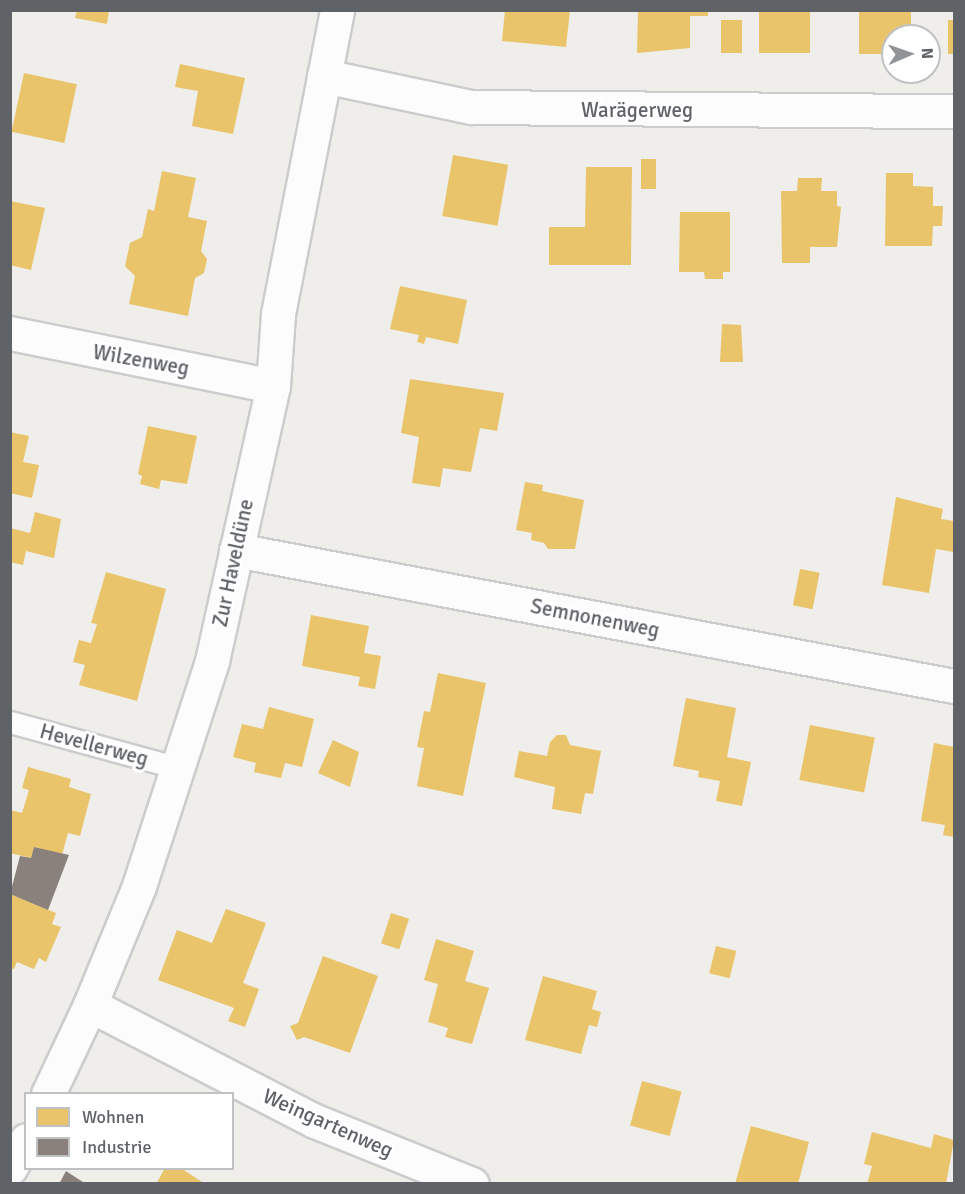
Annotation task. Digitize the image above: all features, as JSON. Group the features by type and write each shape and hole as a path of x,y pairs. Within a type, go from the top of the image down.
{"street":[{"name":"Zur Haveldüne","path":"49,1092 90,1005 139,886 212,661 273,386 278,314 337,10"},
{"name":"Warägerweg","path":"324,76 471,107 954,111"},
{"name":"Wilzenweg","path":"10,333 273,386"},
{"name":"Semnonenweg","path":"236,550 954,686"},
{"name":"Weingartenweg","path":"90,1005 315,1121 472,1184"},
{"path":"10,1168 24,1144"}],"lane":[{"name":"Hevellerweg","path":"10,722 178,768"}],"building: Wohnen":[{"path":"77,10 109,10 107,24 75,18"},
{"path":"505,10 570,10 566,47 502,41"},
{"path":"638,10 708,10 708,16 690,16 690,48 637,53"},
{"path":"759,10 810,10 810,53 759,53"},
{"path":"859,10 911,10 911,24 881,24 881,54 859,54"},
{"path":"721,20 742,20 742,53 721,53"},
{"path":"948,20 954,20 954,54 948,54"},
{"path":"180,64 245,78 233,134 192,126 198,91 175,87"},
{"path":"24,73 77,84 64,143 12,132"},
{"path":"453,155 508,165 497,226 442,216"},
{"path":"641,159 656,159 656,189 641,189"},
{"path":"586,167 632,167 631,265 549,265 549,227 585,227"},
{"path":"162,171 196,178 188,217 207,221 201,251 207,259 204,273 195,278 188,316 129,304 135,276 125,266 130,243 142,237 148,209 154,211"},
{"path":"886,173 913,173 913,186 933,187 933,206 943,206 942,226 933,226 932,246 885,246"},
{"path":"798,178 822,178 821,191 837,191 837,206 841,207 837,247 810,247 810,263 782,263 781,191 797,191"},
{"path":"10,201 45,208 31,270 10,265"},
{"path":"680,212 730,212 730,272 723,272 723,279 705,279 704,272 679,272"},
{"path":"400,286 467,300 458,344 426,337 424,344 417,342 419,335 390,329"},
{"path":"722,324 741,325 743,362 720,362"},
{"path":"410,379 504,393 497,431 480,428 471,472 443,468 440,487 412,483 419,437 401,433"},
{"path":"148,426 197,436 187,484 161,480 159,489 140,484 142,476 138,474"},
{"path":"10,432 29,436 23,462 39,465 32,498 10,493"},
{"path":"525,482 543,485 542,491 584,500 575,549 548,549 544,543 531,540 532,533 516,530"},
{"path":"896,497 943,509 941,519 954,521 954,552 936,549 929,593 882,585"},
{"path":"35,512 61,519 54,558 26,551 23,565 10,562 10,528 30,533"},
{"path":"800,569 820,573 813,609 793,605"},
{"path":"106,572 166,589 137,701 79,685 85,665 73,662 79,640 91,643 97,624 91,623"},
{"path":"311,615 369,626 364,653 381,656 375,689 358,686 360,677 302,666"},
{"path":"438,673 486,683 463,796 417,786 424,748 417,747 424,711 430,712"},
{"path":"686,698 736,708 727,757 751,762 742,806 716,801 720,781 698,777 699,771 673,766"},
{"path":"269,707 314,719 302,767 285,763 281,778 254,772 256,763 233,757 242,724 263,729"},
{"path":"810,725 875,738 864,793 799,780"},
{"path":"557,735 566,735 570,745 601,751 593,794 585,793 581,814 552,809 555,787 514,777 519,751 547,756 550,742"},
{"path":"333,740 359,752 350,787 318,773"},
{"path":"934,743 954,747 954,837 943,835 945,825 921,821"},
{"path":"28,767 71,779 69,787 91,794 80,836 68,833 62,855 34,847 31,858 10,853 10,810 22,813 29,790 22,788"},
{"path":"10,894 56,913 52,924 61,927 46,962 39,958 34,969 17,962 14,969 10,968"},
{"path":"226,909 266,923 243,983 259,989 245,1027 228,1021 234,1008 158,980 177,930 212,943"},
{"path":"391,913 409,919 399,949 381,943"},
{"path":"436,939 474,951 465,981 489,988 472,1044 445,1037 448,1028 428,1022 438,984 424,980"},
{"path":"716,946 736,951 730,978 709,973"},
{"path":"323,956 378,976 350,1053 304,1037 297,1040 290,1026 298,1023"},
{"path":"543,976 597,991 592,1009 601,1012 597,1027 589,1025 581,1054 525,1040"},
{"path":"642,1081 682,1092 670,1136 630,1125"},
{"path":"751,1126 809,1142 798,1184 735,1184"},
{"path":"872,1132 931,1148 934,1134 954,1140 946,1184 867,1184 872,1166 864,1164"},
{"path":"164,1170 184,1170 205,1184 156,1184"}],"building: Industrie":[{"path":"34,847 69,855 48,910 10,894 20,856 31,858"},
{"path":"66,1171 86,1184 59,1184"}]}
